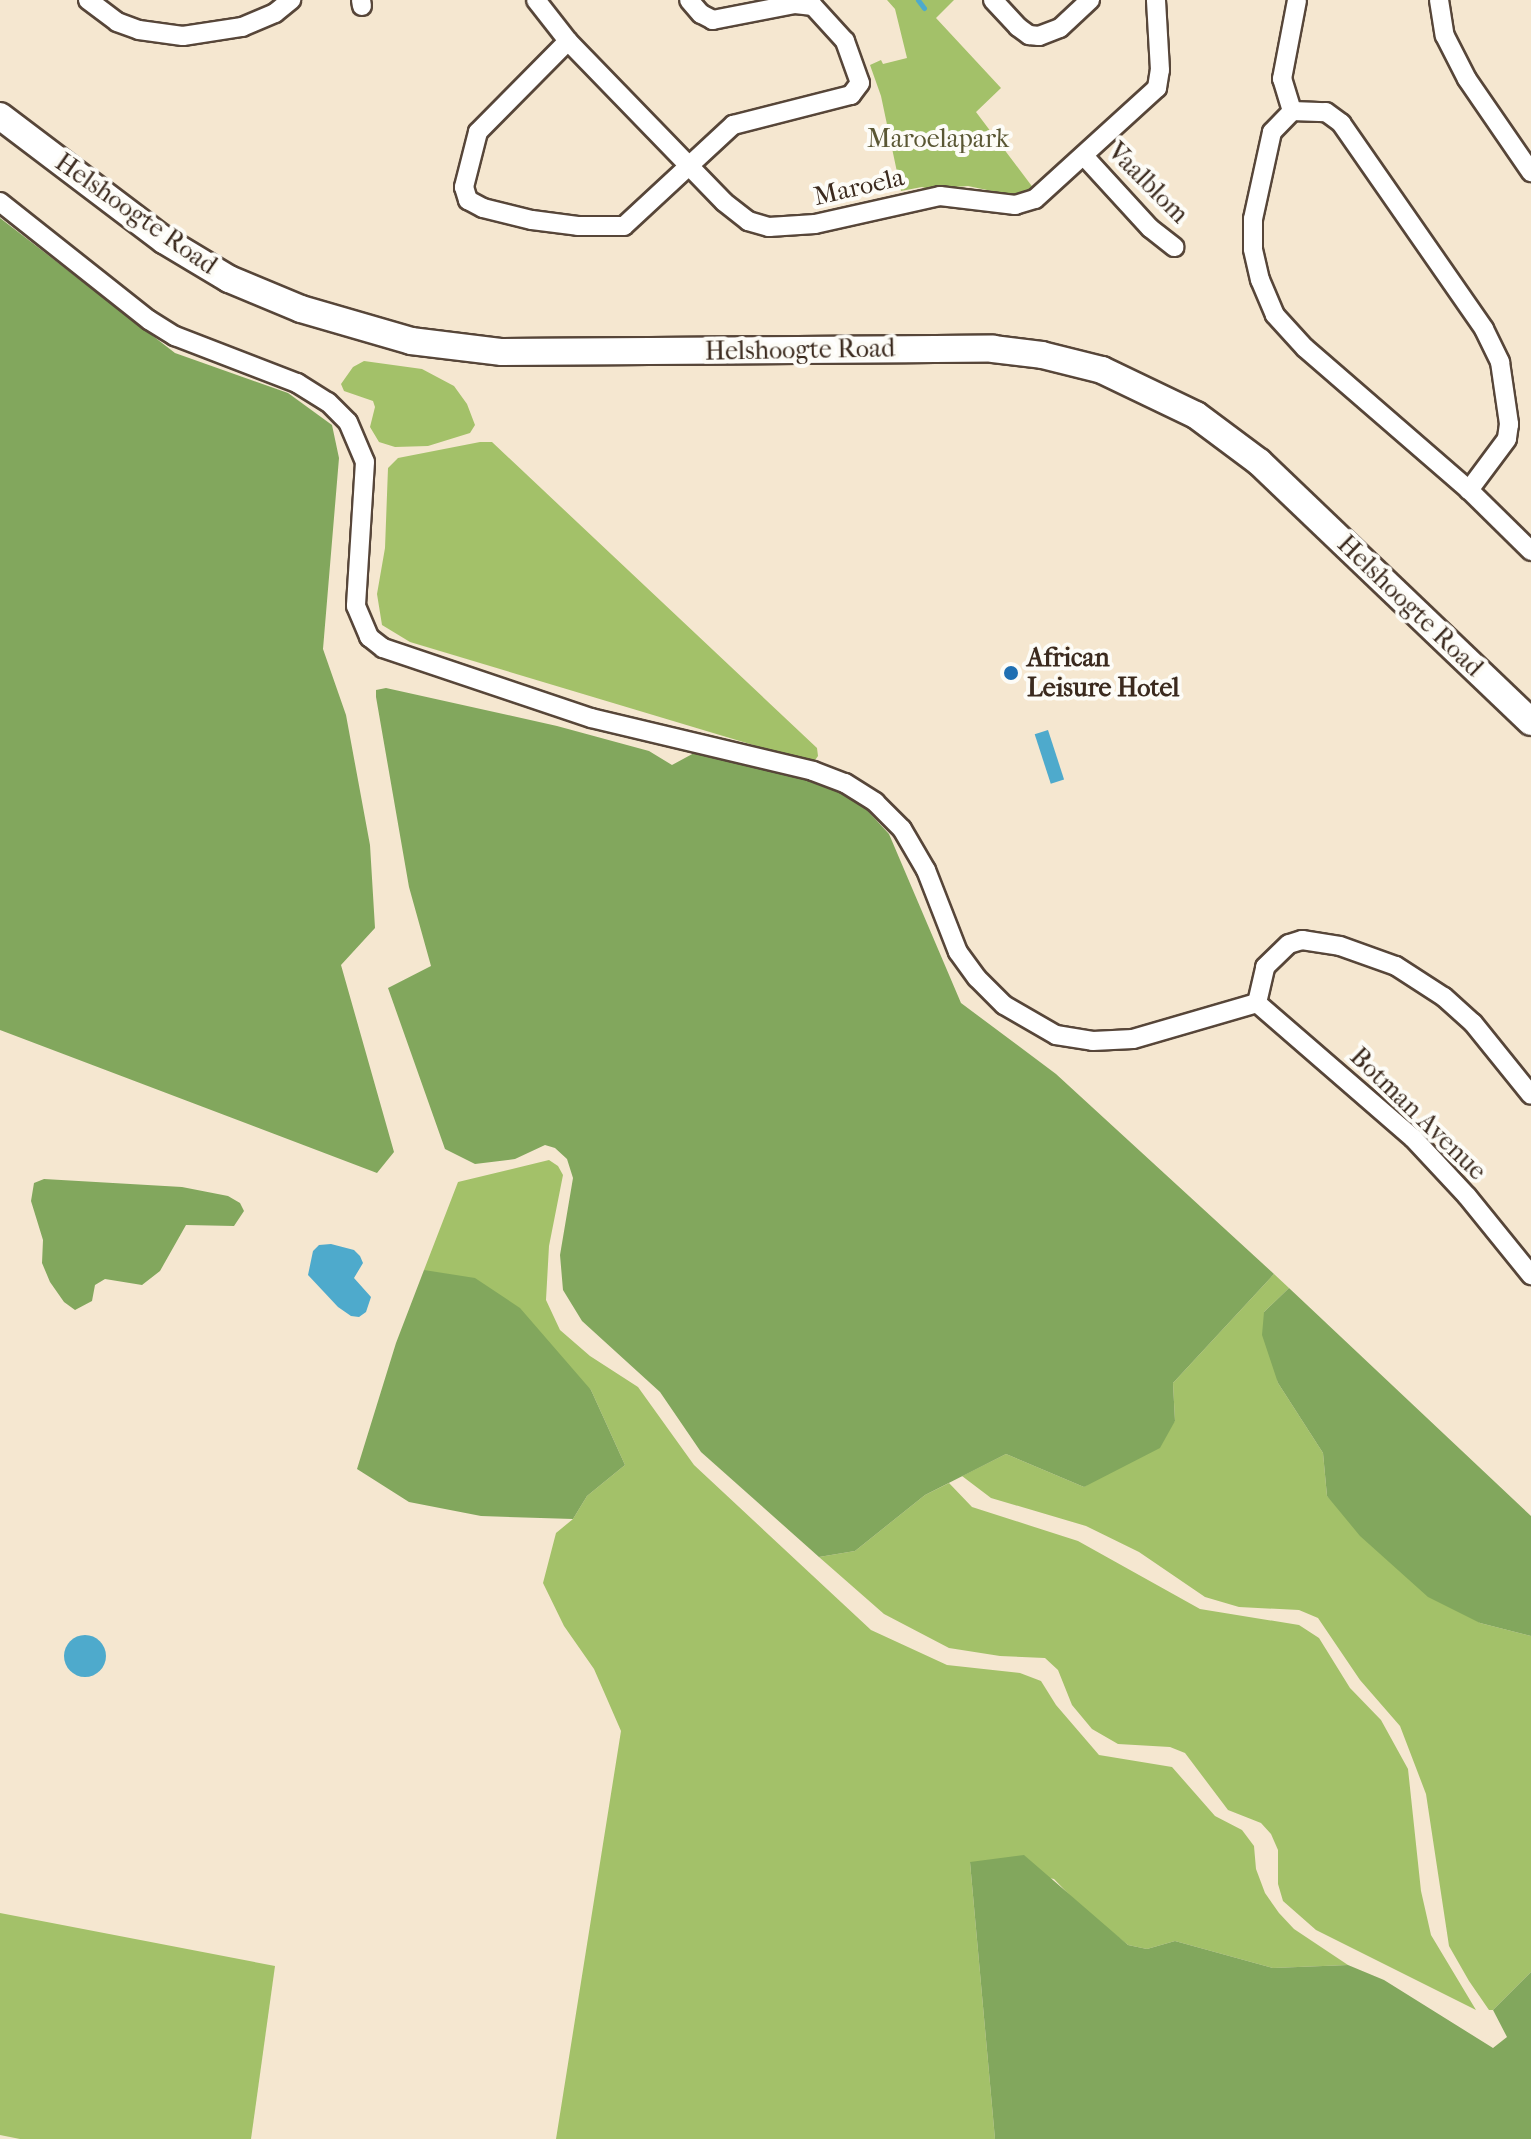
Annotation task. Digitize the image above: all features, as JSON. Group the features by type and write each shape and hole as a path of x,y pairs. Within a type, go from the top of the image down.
{"main road":[{"name":"Helshoogte Road","path":"0,116 164,240 229,279 316,314 411,341 517,353 993,349 1042,355 1102,370 1196,415 1259,462 1531,722"}],"street":[{"path":"88,0 117,22 139,30 183,36 242,27 275,13 291,0"},
{"name":"Maroela","path":"536,0 568,41 689,166 748,221 779,227 815,224 940,196 1015,205 1035,199 1157,88 1160,70 1156,0"},
{"path":"568,41 478,132 464,187 468,200 483,208 532,220 578,226 624,226 733,125 851,95 860,83 845,41 813,6 795,4 713,20 701,14 689,0"},
{"path":"993,0 1018,27 1029,35 1039,36 1060,28 1090,0"},
{"path":"1292,111 1282,79 1297,0"},
{"path":"1439,0 1445,36 1467,79 1531,172"},
{"path":"1469,490 1507,439 1509,424 1500,362 1484,329 1341,123 1326,112 1292,111 1272,132 1253,219 1253,249 1260,280 1275,315 1305,348 1469,490 1531,551"},
{"name":"Vaalblom","path":"1084,156 1150,228 1174,247"},
{"path":"0,202 149,320 175,336 297,383 328,402 348,422 360,441 365,462 356,606 369,637 383,648 591,718 813,771 845,783 875,802 902,829 926,870 958,952 977,978 1004,1005 1056,1035 1093,1041 1133,1039 1257,1003 1265,967 1289,944 1302,940 1340,946 1396,966 1444,997 1473,1023 1531,1095"},
{"name":"Botman Avenue","path":"1257,1003 1413,1138 1467,1196 1531,1275"}],"green space":[{"name":"Maroelapark","path":"887,0 954,0 936,18 1001,88 976,112 1034,189 1020,197 968,186 922,187 901,191 881,96 870,65 881,60 883,64 907,58 895,9"},
{"path":"0,218 175,353 288,393 332,425 339,458 323,649 346,715 370,845 375,928 341,965 394,1152 377,1173 0,1030"},
{"path":"364,361 422,369 454,386 467,404 475,425 470,433 428,446 395,447 379,442 370,427 375,407 373,401 344,391 341,384 353,367"},
{"path":"492,442 817,748 818,756 813,763 410,642 382,625 377,594 385,548 388,468 398,458"},
{"path":"386,688 557,726 649,751 672,765 696,752 791,773 854,796 889,834 961,1003 1056,1074 1274,1274 1173,1383 1175,1421 1160,1448 1084,1487 1006,1454 925,1495 855,1551 819,1557 701,1452 660,1392 582,1321 563,1290 560,1255 573,1178 567,1159 555,1148 545,1145 515,1159 475,1164 445,1149 388,988 431,966 409,887 376,697 376,690"},
{"path":"549,1160 558,1166 563,1175 549,1246 546,1300 560,1330 590,1356 638,1387 694,1465 871,1630 947,1665 1020,1673 1041,1681 1056,1705 1099,1755 1172,1767 1215,1816 1242,1830 1254,1846 1256,1869 1265,1893 1279,1913 1294,1929 1348,1965 1273,1968 1175,1941 1147,1949 1128,1945 1083,1909 1054,1879 970,1862 995,2139 556,2139 621,1731 594,1669 564,1626 543,1583 556,1533 573,1519 587,1496 625,1465 591,1390 424,1270 458,1182"},
{"path":"44,1179 182,1187 228,1196 240,1203 244,1211 234,1226 186,1225 160,1271 142,1285 105,1279 95,1285 92,1301 75,1310 64,1302 42,1263 43,1240 31,1201 34,1183"},
{"path":"424,1270 475,1278 520,1308 591,1390 625,1465 587,1496 573,1519 481,1516 409,1502 357,1469 396,1343"},
{"path":"1274,1274 1289,1288 1264,1312 1278,1383 1323,1453 1327,1496 1480,1623 1531,1636 1531,1972 1493,2010 1489,2010 1469,1981 1449,1946 1426,1794 1400,1726 1360,1680 1318,1618 1299,1610 1239,1607 1205,1597 1139,1552 1086,1526 991,1498 962,1476 1006,1454 1084,1487 1175,1421 1173,1383"},
{"path":"1289,1288 1531,1516 1531,1636 1480,1623 1428,1597 1360,1536 1327,1496 1323,1453 1278,1383 1262,1335 1264,1312"},
{"path":"949,1483 972,1507 1078,1541 1200,1609 1299,1625 1319,1638 1350,1688 1381,1720 1408,1769 1421,1891 1431,1935 1476,2010 1316,1930 1283,1901 1278,1884 1278,1850 1271,1834 1261,1823 1228,1810 1185,1753 1170,1747 1118,1744 1092,1729 1072,1705 1058,1670 1045,1658 1000,1656 949,1648 884,1614 819,1557 855,1551 925,1495"},
{"path":"1024,1855 1128,1945 1147,1949 1175,1941 1273,1968 1348,1965 1384,1980 1493,2048 1507,2037 1493,2010 1531,1972 1531,2139 995,2139 970,1862"},
{"path":"0,1913 275,1966 251,2139 20,2139 0,2135"}],"water":[{"path":"1048,730 1064,779 1051,784 1035,734"},
{"path":"331,1244 354,1250 363,1263 354,1278 371,1297 366,1312 359,1317 351,1316 338,1307 308,1275 313,1251 319,1245"},
{"path":"85,1635 100,1641 106,1656 100,1671 85,1677 70,1671 64,1656 70,1641"}],"waterway":[{"path":"918,0 924,8"}],"place":[{"name":"African Leisure Hotel","path":"1011,673"}]}
